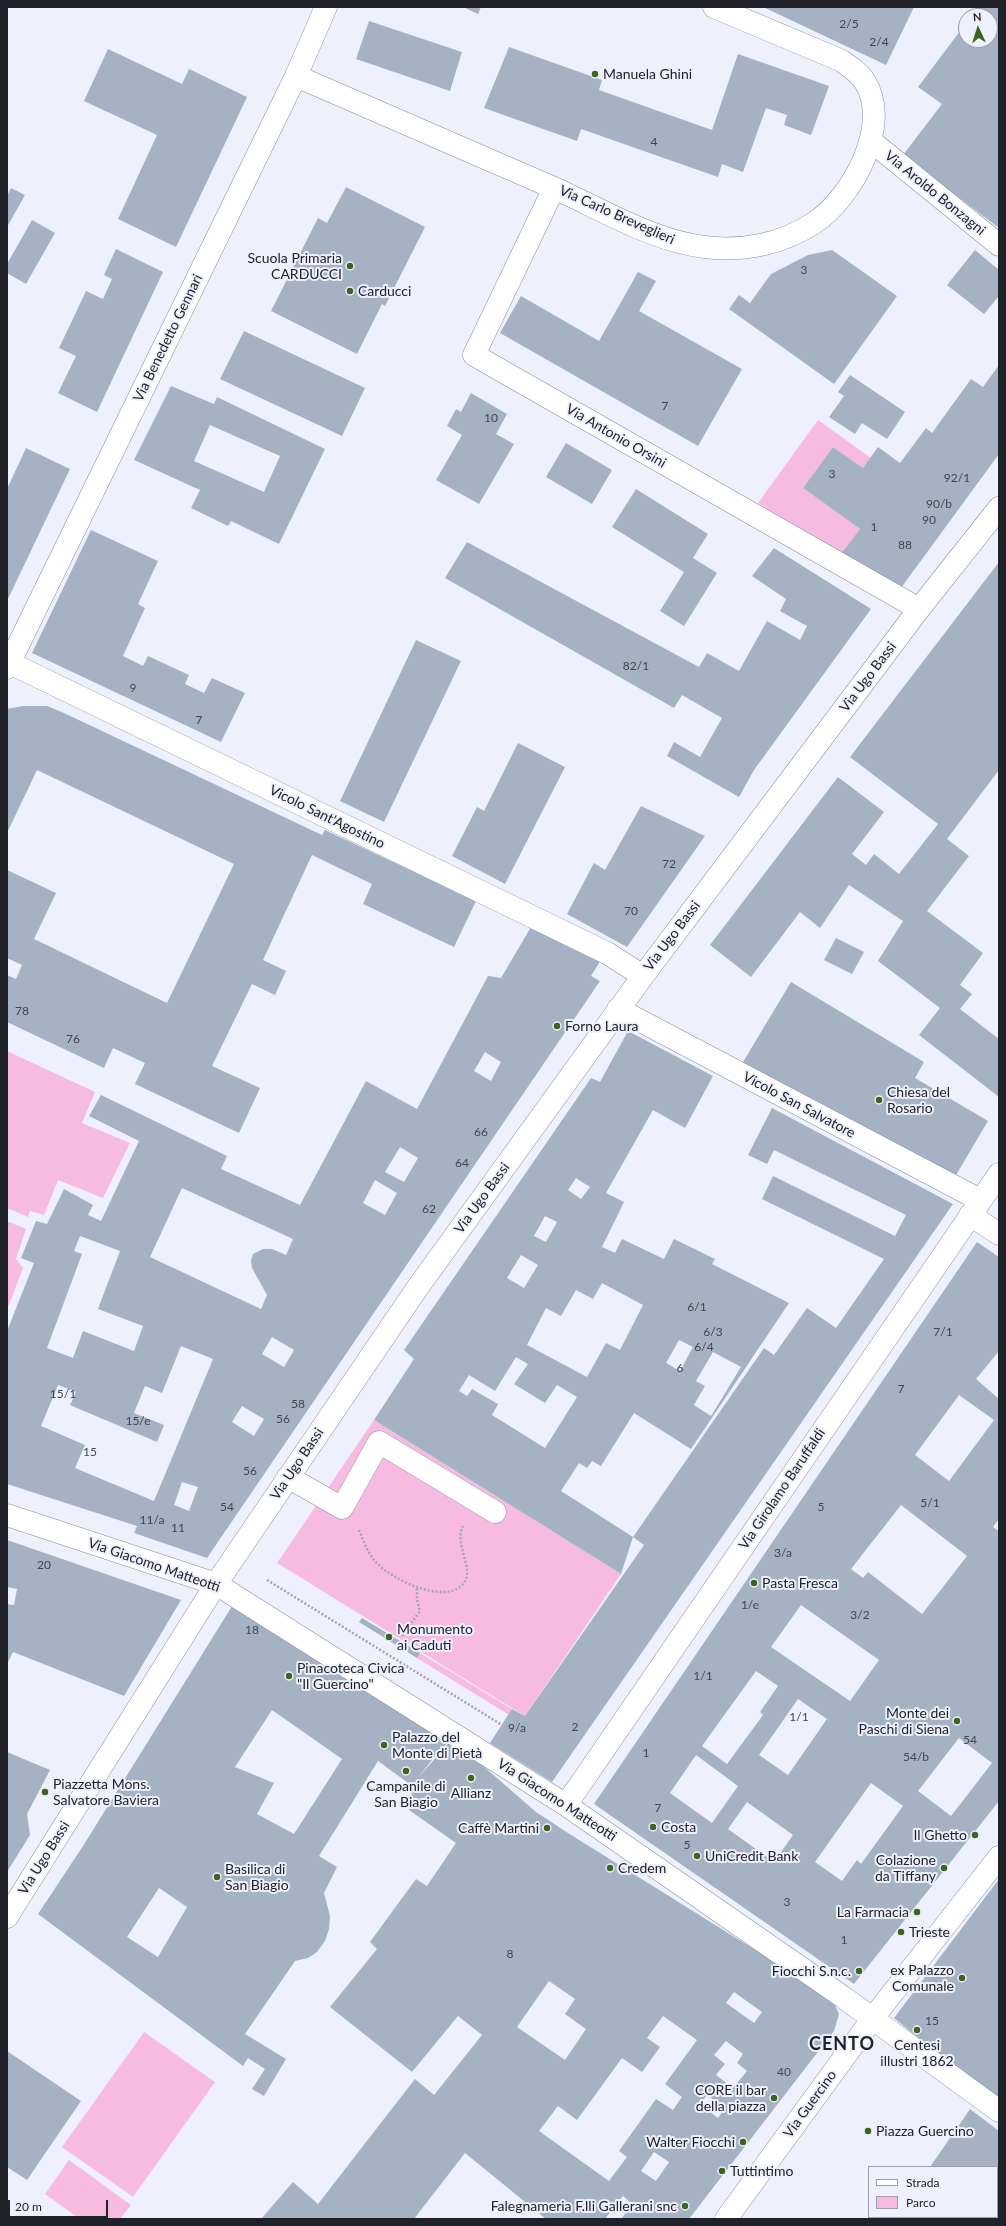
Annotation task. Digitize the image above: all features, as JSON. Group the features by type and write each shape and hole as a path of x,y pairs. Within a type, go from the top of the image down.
{"street":[{"name":"Via Benedetto Gennari","path":"8,666 296,76 326,7"},
{"name":"Via Carlo Breveglieri","path":"296,76 554,188 669,240 706,248 743,248 762,245 798,232 828,214 852,180 871,140 875,125 875,111 865,81 854,69 840,60 714,7"},
{"name":"Via Aroldo Bonzagni","path":"871,140 999,245"},
{"name":"Via Antonio Orsini","path":"554,188 474,355 919,609"},
{"name":"Via Ugo Bassi","path":"7,1917 216,1584 418,1287 642,976 919,609 999,508"},
{"name":"Vicolo Sant'Agostino","path":"8,666 607,953 642,976"},
{"name":"Vicolo San Salvatore","path":"618,1009 975,1208 999,1234"},
{"name":"Via Girolamo Baruffaldi","path":"566,1804 999,1174"},
{"path":"288,1477 342,1508 379,1442 476,1502 495,1512"},
{"name":"Via Giacomo Matteotti","path":"7,1515 216,1584 566,1804 873,2018 999,2111"},
{"name":"Via Guercino","path":"726,2219 873,2018 999,1857"}],"path":[{"path":"342,1508 357,1523 371,1556 378,1565 393,1576 417,1587 435,1592 446,1592 455,1590 463,1584 467,1570 460,1532 476,1502"},
{"path":"233,1558 502,1725"},
{"path":"402,1636 420,1611 417,1600 417,1587"}],"green space":[{"path":"818,420 871,458 863,468 833,447 803,488 860,529 840,555 758,503"},
{"path":"7,1051 95,1092 82,1123 130,1143 103,1198 58,1180 44,1215 30,1211 28,1217 7,1208"},
{"path":"7,1221 26,1229 16,1259 23,1268 7,1310"},
{"path":"374,1420 621,1574 525,1716 277,1563"},
{"path":"420,1653 512,1709 509,1715 417,1658"},
{"path":"144,2032 215,2082 133,2197 62,2147"},
{"path":"69,2160 131,2205 120,2219 80,2219 45,2194"}],"building":[{"path":"463,7 481,7 478,14"},
{"path":"763,7 914,7 886,65"},
{"path":"978,7 999,8 999,228 903,155 942,104 918,87 958,34 958,48 998,48 998,8 977,8"},
{"path":"369,21 462,52 450,91 356,59"},
{"path":"509,47 602,80 599,90 712,130 738,54 829,86 811,135 784,125 787,115 766,108 743,172 722,164 718,177 581,129 577,141 484,108"},
{"path":"108,49 182,84 189,69 247,97 176,247 118,219 157,135 84,101"},
{"name":"Scuola Primaria CARDUCCI","path":"346,187 425,227 385,306 382,304 357,354 271,311 318,218 327,223"},
{"path":"11,188 25,195 7,227 7,196"},
{"path":"32,220 55,233 26,284 7,273 7,264"},
{"path":"116,249 163,272 97,412 58,393 76,356 59,348 86,291 103,299 112,279 104,275"},
{"path":"832,250 897,296 834,384 729,309 739,295 750,303 771,274 808,255"},
{"path":"975,250 999,270 999,296 984,314 947,285"},
{"path":"638,272 656,281 639,311 742,369 698,446 500,333 521,296 599,341"},
{"path":"244,331 365,388 342,436 220,379"},
{"path":"999,365 999,454 898,592 840,555 860,529 803,488 833,447 863,468 878,447 900,463 926,428 932,433 971,379 983,387"},
{"path":"850,375 905,412 887,439 862,423 855,434 829,417 844,396 838,392"},
{"path":"171,386 214,404 217,397 325,449 279,544 231,521 228,526 191,508 200,490 134,460","holes":["210,425 280,456 264,492 194,461"]},
{"path":"471,393 507,414 496,434 514,444 479,504 436,480 462,435 447,426 456,409 461,412"},
{"path":"566,443 612,470 592,504 546,477"},
{"path":"26,448 70,469 7,601 7,489"},
{"path":"636,489 708,534 693,558 717,573 684,626 660,611 684,572 612,527"},
{"path":"91,530 158,561 138,604 145,608 123,656 143,666 148,656 189,675 185,684 204,693 212,678 245,693 221,742 32,653"},
{"path":"467,542 699,667 707,653 739,671 767,621 800,640 807,626 780,611 786,599 752,576 774,548 871,609 754,770 739,797 667,756 674,742 700,757 722,718 682,695 674,708 445,578"},
{"path":"999,562 999,770 947,839 969,856 927,911 983,953 960,985 972,994 960,1009 999,1039 999,1097 919,1035 940,1008 878,961 903,921 849,885 820,928 800,912 751,977 710,945 838,777 884,812 852,854 866,865 874,854 899,874 938,824 850,757"},
{"path":"416,640 461,661 384,822 340,801"},
{"path":"23,706 47,706 64,713 322,835 325,830 476,901 454,947 363,904 372,884 312,855 263,960 286,971 275,995 252,984 212,1066 260,1088 239,1133 135,1084 145,1063 113,1048 104,1068 7,1022 7,975 16,979 22,965 7,958 7,870 56,893 34,939 167,1003 234,864 37,770 7,833 7,709"},
{"path":"518,743 565,767 505,884 452,856 477,807 484,811"},
{"path":"641,806 705,836 627,947 567,914 594,863 605,870"},
{"path":"531,927 601,960 591,976 600,981 207,1558 134,1533 137,1526 7,1484 7,1331 34,1263 21,1258 36,1221 47,1224 64,1189 93,1205 88,1215 101,1221 139,1141 89,1116 101,1095 227,1156 221,1169 300,1205 366,1081 417,1109 488,976 501,978","holes":["485,1052 501,1062 491,1081 474,1071","400,1147 418,1158 404,1182 385,1172","375,1180 397,1193 385,1215 363,1203","182,1188 293,1239 286,1255 272,1249 263,1249 253,1254 251,1260 252,1268 267,1295 261,1309 150,1257","80,1236 120,1251 98,1309 143,1326 134,1351 83,1331 73,1358 47,1348 82,1254 74,1251","272,1337 294,1350 284,1367 262,1354","181,1346 213,1359 154,1501 75,1468 85,1445 41,1426 58,1385 76,1392 70,1405 157,1442 164,1425 134,1413 145,1386 162,1393","242,1406 264,1419 254,1436 232,1422","182,1482 198,1487 189,1511 174,1505"]},
{"path":"836,938 864,952 852,974 824,960"},
{"name":"Chiesa del Rosario","path":"791,982 924,1062 915,1078 988,1121 953,1180 864,1134 743,1062"},
{"path":"628,1031 713,1076 685,1128 653,1110 606,1193 624,1202 602,1247 615,1253 622,1239 664,1259 674,1239 715,1259 712,1264 789,1303 691,1449 634,1413 601,1466 592,1461 587,1468 579,1463 561,1491 633,1537 621,1574 374,1420 414,1359 404,1350 591,1078 600,1082","holes":["576,1178 590,1187 581,1199 568,1190","545,1216 557,1222 546,1242 534,1236","521,1255 538,1265 524,1288 507,1278","602,1283 643,1305 620,1350 606,1343 587,1377 527,1345 546,1308 561,1316 576,1290 593,1299","679,1340 693,1347 680,1371 666,1363","713,1352 741,1367 711,1416 694,1405 705,1386 696,1381","516,1357 528,1364 514,1384 545,1403 557,1385 577,1397 545,1448 492,1415 498,1404 472,1389 467,1396 459,1391 469,1375 495,1391"]},
{"path":"772,1108 953,1204 552,1782 490,1743 512,1709 525,1716 644,1545 633,1537 764,1348 774,1355 807,1308 836,1328 884,1259 762,1199 773,1176 895,1236 906,1215 774,1150 767,1164 748,1155"},
{"path":"977,1242 999,1257 999,1351 976,1379 999,1399 999,1519 993,1527 999,1531 999,1801 854,1984 594,1804","holes":["959,1395 994,1420 949,1481 915,1455","901,1505 967,1556 922,1614 868,1572 863,1578 851,1569","801,1605 879,1660 850,1701 771,1647","756,1671 778,1686 760,1712 763,1715 727,1764 702,1746","798,1699 827,1719 788,1775 759,1755","959,1738 992,1763 951,1816 918,1791","696,1755 738,1786 712,1823 670,1793","871,1783 903,1806 861,1864 857,1860 842,1881 815,1862","747,1802 793,1835 774,1862 728,1829"]},
{"path":"7,1540 181,1600 124,1696 13,1652 7,1664 7,1604 14,1605 17,1589 7,1587"},
{"path":"234,1603 452,1739 536,1812 832,1998 839,2014 834,2031 689,2219 623,2219 622,2218 632,2204 623,2196 605,2219 546,2219 465,2153 414,2219 261,2219 293,2182 318,2204 415,2079 434,2095 482,2035 458,2016 412,2072 330,2007 377,1949 370,1942 416,1879 427,1886 456,1843 409,1810 412,1798 411,1785 378,1761 319,1856 337,1867 324,1893 330,1916 329,1929 325,1941 317,1952 308,1958 295,1961 245,2034 286,2059 264,2096 252,2089 265,2069 248,2058 243,2066 38,1914 83,1846","holes":["272,1710 342,1759 294,1834 257,1814 274,1783 235,1767","452,1739 417,1779 439,1751","159,1888 187,1907 158,1957 127,1937","549,1981 575,1999 565,2014 586,2029 565,2060 517,2027","734,1992 762,2012 754,2023 726,2003","663,2016 697,2040 665,2084 682,2097 673,2110 656,2099 619,2151 627,2157 609,2181 539,2131 558,2106 577,2120 622,2058 642,2072 660,2047 647,2038","726,2041 743,2054 737,2063 747,2071 733,2088 716,2075 725,2064 714,2055","707,2095 725,2108 718,2118 700,2104","654,2152 669,2162 656,2181 641,2171"]},
{"name":"Monumento ai Caduti","path":"362,1618 420,1653 417,1658 359,1622"},
{"path":"7,1752 50,1770 27,1814 30,1835 7,1872"},
{"name":"ex Palazzo Comunale","path":"999,1879 999,2098 949,2063 894,2018"},
{"path":"7,2051 81,2101 27,2180 7,2167"},
{"path":"970,2109 999,2131 999,2219 978,2219 998,2218 998,2166 931,2166"}],"place":[{"name":"Manuela Ghini","path":"595,74"},
{"name":"Scuola Primaria CARDUCCI","path":"350,266"},
{"name":"Carducci","path":"350,291"},
{"name":"Forno Laura","path":"557,1026"},
{"name":"Chiesa del Rosario","path":"879,1100"},
{"name":"Pasta Fresca","path":"754,1583"},
{"name":"Monumento ai Caduti","path":"389,1637"},
{"name":"Pinacoteca Civica \"Il Guercino\"","path":"289,1676"},
{"name":"Monte dei Paschi di Siena","path":"957,1721"},
{"name":"Palazzo del Monte di Pietà","path":"384,1745"},
{"name":"Campanile di San Biagio","path":"406,1771"},
{"name":"Allianz","path":"471,1778"},
{"name":"Piazzetta Mons. Salvatore Baviera","path":"45,1792"},
{"name":"Costa","path":"653,1827"},
{"name":"Caffè Martini","path":"547,1828"},
{"name":"Il Ghetto","path":"975,1835"},
{"name":"UniCredit Bank","path":"697,1856"},
{"name":"Credem","path":"610,1868"},
{"name":"Colazione da Tiffany","path":"944,1868"},
{"name":"Basilica di San Biagio","path":"217,1877"},
{"name":"La Farmacia","path":"917,1912"},
{"name":"Trieste","path":"901,1932"},
{"name":"Fiocchi S.n.c.","path":"859,1971"},
{"name":"ex Palazzo Comunale","path":"962,1978"},
{"name":"Centesi illustri 1862","path":"917,2030"},
{"name":"CORE il bar della piazza","path":"774,2098"},
{"name":"Piazza Guercino","path":"868,2131"},
{"name":"Walter Fiocchi","path":"743,2142"},
{"name":"Tuttintimo","path":"722,2171"},
{"name":"Falegnameria F.lli Gallerani snc","path":"685,2206"}],"district":[{"name":"CENTO","path":"842,2044"}]}
